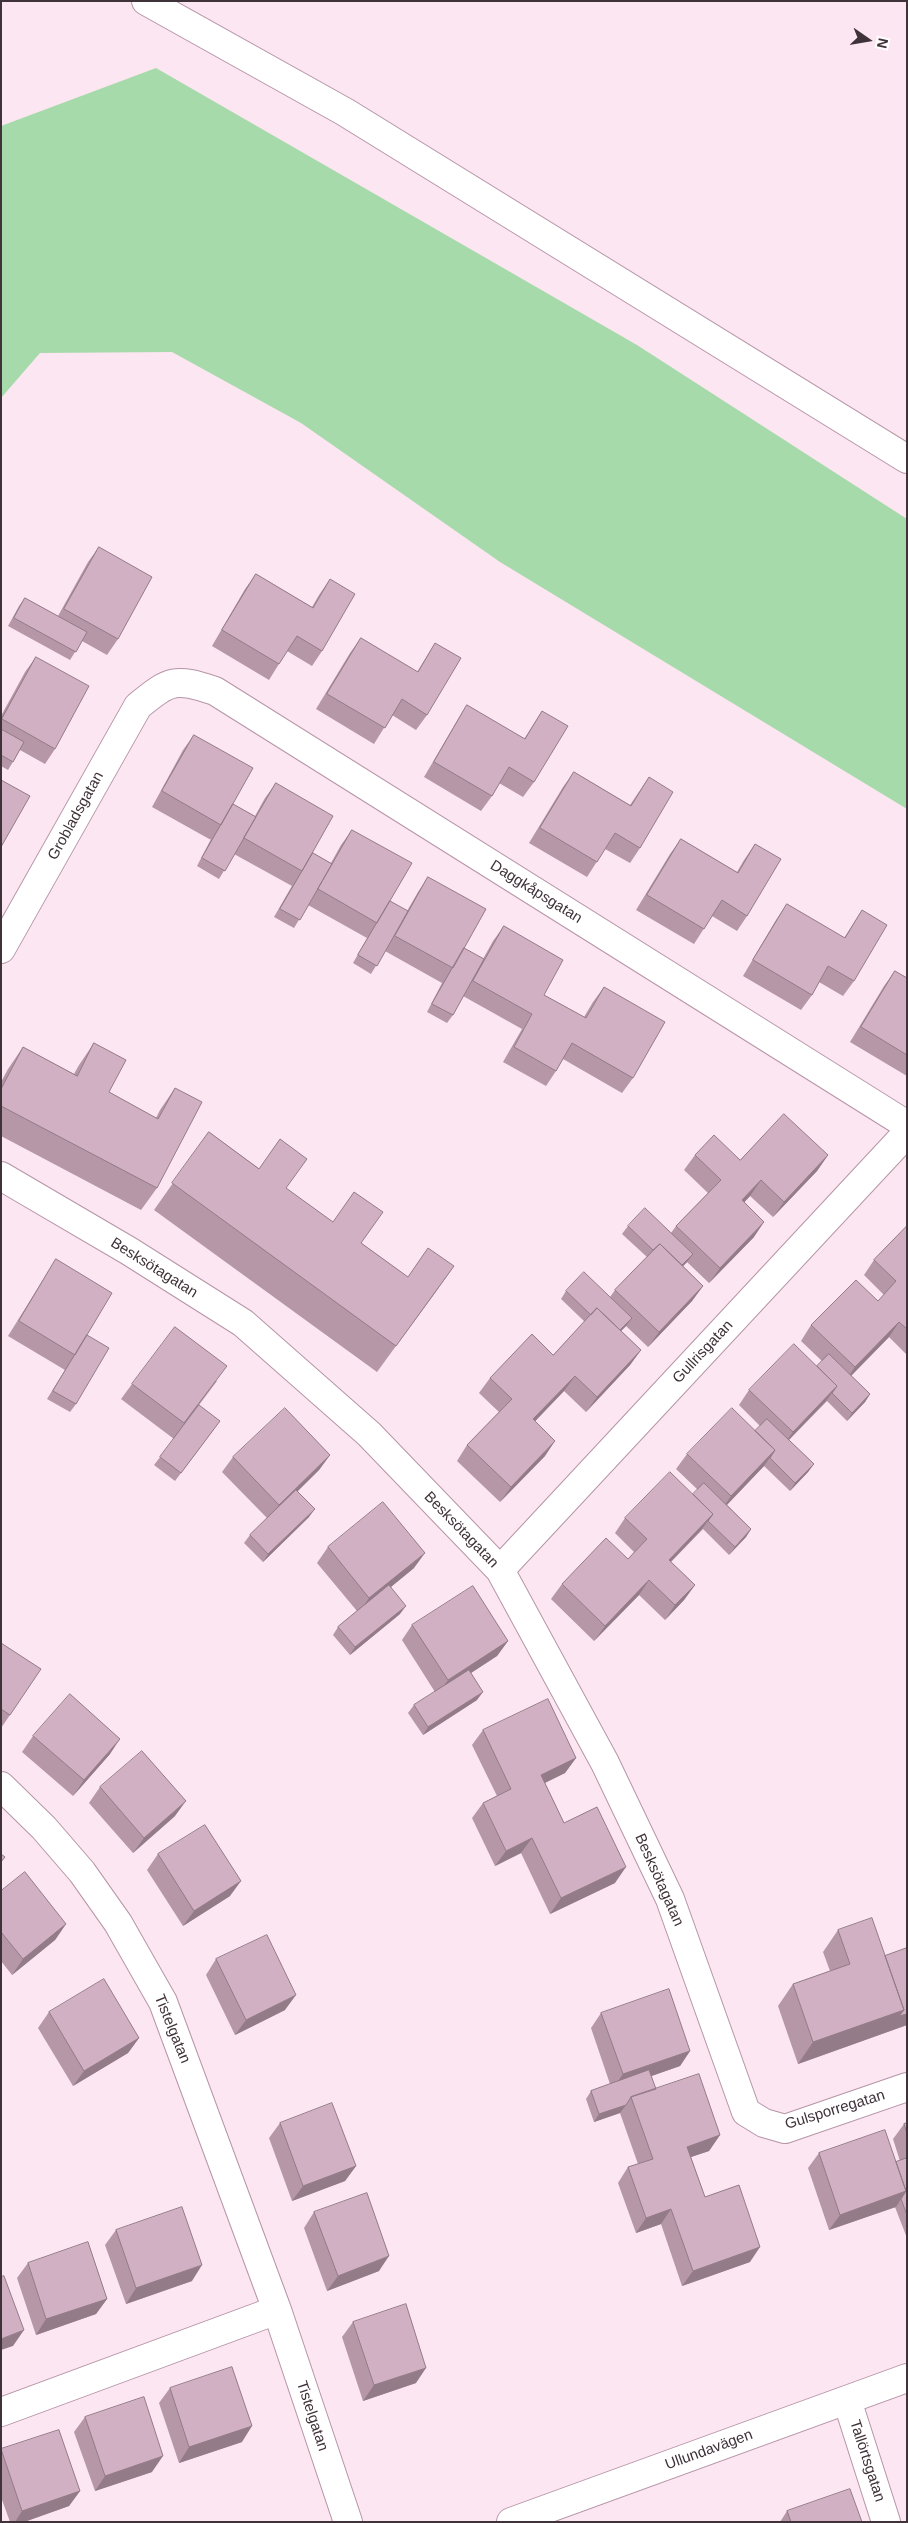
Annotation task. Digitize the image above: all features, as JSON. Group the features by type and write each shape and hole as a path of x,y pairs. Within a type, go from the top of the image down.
{"street":[{"path":"146,1 345,112 907,459"},
{"name":"Daggkåpsgatan","path":"159,689 183,681 215,691 907,1124"},
{"name":"Grobladsgatan","path":"1,949 138,706 159,689"},
{"name":"Gullrisgatan","path":"500,1570 907,1133"},
{"name":"Besksötagatan","path":"1,1176 128,1251 243,1323 369,1434 500,1570 626,1806 670,1899 746,2112 764,2123"},
{"name":"Tistelgatan","path":"1,1786 44,1828 82,1872 118,1923 163,2002 277,2310 348,2522"},
{"name":"Gulsporregatan","path":"764,2123 785,2129 907,2087"},
{"path":"1,2412 277,2310"},
{"name":"Ullundavägen","path":"511,2522 907,2378"},
{"name":"Tallörtsgatan","path":"848,2400 886,2522"}],"green space":[{"path":"156,68 637,345 907,519 907,809 500,562 301,423 172,352 40,353 1,398 1,126"}],"building":[{"path":"99,547 152,577 118,639 64,609"},
{"path":"256,574 313,608 330,579 355,594 322,651 297,636 279,664 222,630"},
{"path":"25,598 87,632 76,652 14,618"},
{"path":"361,638 418,672 435,643 461,658 427,715 402,699 385,728 327,694"},
{"path":"36,657 89,686 55,749 2,719"},
{"path":"467,705 525,739 542,711 568,726 534,782 509,767 492,796 434,762"},
{"path":"1,729 24,742 13,762 1,755"},
{"path":"194,735 253,768 221,825 162,791"},
{"path":"574,772 631,806 649,777 673,792 640,848 615,833 597,862 540,828"},
{"path":"1,780 30,796 1,847"},
{"path":"276,783 333,816 302,871 244,838"},
{"path":"233,804 256,817 225,871 202,858"},
{"path":"352,830 412,863 377,923 318,889"},
{"path":"681,839 738,873 755,844 781,859 747,916 722,900 704,929 647,895"},
{"path":"313,853 332,864 300,920 280,909"},
{"path":"428,877 486,909 453,968 395,936"},
{"path":"390,901 408,911 377,966 358,955"},
{"path":"787,904 845,938 862,910 887,925 854,981 828,966 812,995 753,960"},
{"path":"504,926 563,960 544,995 586,1018 604,987 665,1022 633,1078 572,1043 556,1071 514,1047 532,1014 473,981"},
{"path":"464,948 484,959 453,1015 432,1004"},
{"path":"895,971 907,978 907,1055 861,1027"},
{"path":"94,1043 126,1060 109,1092 158,1119 175,1088 202,1102 157,1188 1,1106 1,1089 23,1047 77,1076"},
{"path":"784,1114 828,1155 784,1202 761,1180 742,1200 764,1222 720,1268 676,1226 721,1180 695,1155 714,1135 740,1160"},
{"path":"209,1132 259,1169 280,1139 307,1159 286,1188 333,1222 354,1192 383,1212 361,1243 408,1277 428,1248 454,1266 396,1346 172,1183"},
{"path":"645,1208 693,1254 682,1265 660,1244 653,1250 628,1226"},
{"path":"907,1226 907,1329 899,1322 855,1367 811,1325 856,1280 878,1301 896,1281 874,1260"},
{"path":"660,1244 703,1286 659,1332 615,1290"},
{"path":"56,1259 112,1293 75,1355 19,1321"},
{"path":"584,1272 632,1318 620,1330 597,1308 591,1315 566,1291"},
{"path":"597,1308 641,1350 597,1397 575,1376 533,1419 555,1441 511,1487 467,1445 512,1399 490,1378 532,1334 553,1355"},
{"path":"175,1327 227,1366 184,1423 132,1384"},
{"path":"87,1335 109,1348 76,1404 53,1391"},
{"path":"794,1344 837,1386 793,1432 749,1390"},
{"path":"829,1354 870,1394 852,1413 832,1393 837,1386 817,1366"},
{"path":"199,1405 220,1421 181,1473 160,1457"},
{"path":"285,1408 330,1455 279,1505 233,1457"},
{"path":"732,1408 775,1450 731,1496 687,1454"},
{"path":"767,1419 814,1464 795,1483 770,1458 775,1450 755,1431"},
{"path":"670,1472 713,1514 669,1560 695,1585 675,1605 649,1580 605,1626 562,1584 606,1538 628,1559 647,1539 625,1518"},
{"path":"704,1483 751,1529 735,1547 708,1521 713,1514 693,1494"},
{"path":"296,1490 315,1509 268,1554 250,1535"},
{"path":"383,1502 425,1553 369,1598 328,1547"},
{"path":"389,1585 406,1606 355,1647 338,1627"},
{"path":"473,1586 508,1641 448,1680 412,1625"},
{"path":"1,1643 41,1669 10,1715 1,1709"},
{"path":"469,1670 483,1692 428,1727 414,1705"},
{"path":"70,1694 120,1739 84,1780 33,1736"},
{"path":"548,1699 576,1758 541,1775 564,1823 597,1807 626,1867 561,1898 532,1838 506,1851 483,1803 511,1789 483,1730"},
{"path":"142,1751 186,1801 144,1838 100,1787"},
{"path":"205,1825 241,1881 194,1911 158,1854"},
{"path":"1,1854 5,1857 1,1862"},
{"path":"25,1872 66,1924 23,1959 1,1932 1,1891"},
{"path":"872,1918 904,2010 813,2042 793,1984 850,1964 838,1930"},
{"path":"267,1935 296,1995 246,2020 216,1959"},
{"path":"907,1948 907,2014 899,2016 904,2010 885,1956"},
{"path":"104,1979 139,2038 84,2071 49,2012"},
{"path":"669,1989 690,2051 623,2074 601,2013"},
{"path":"649,2070 656,2089 631,2097 626,2105 599,2114 591,2091"},
{"path":"699,2074 720,2135 687,2147 705,2197 739,2185 760,2247 693,2271 671,2209 646,2218 628,2167 653,2159 631,2097"},
{"path":"332,2103 356,2166 303,2186 280,2123"},
{"path":"885,2130 906,2191 840,2215 819,2153"},
{"path":"907,2158 907,2215 901,2199 906,2191 896,2162"},
{"path":"367,2193 389,2256 338,2276 314,2212"},
{"path":"182,2207 202,2265 136,2288 116,2230"},
{"path":"88,2242 107,2299 46,2319 28,2263"},
{"path":"4,2276 24,2330 1,2339 1,2277"},
{"path":"406,2304 426,2368 374,2385 353,2322"},
{"path":"232,2367 252,2426 189,2447 170,2388"},
{"path":"144,2397 163,2456 105,2476 85,2417"},
{"path":"59,2430 80,2491 22,2511 1,2449"},
{"path":"850,2489 862,2522 791,2522 787,2511"}]}
